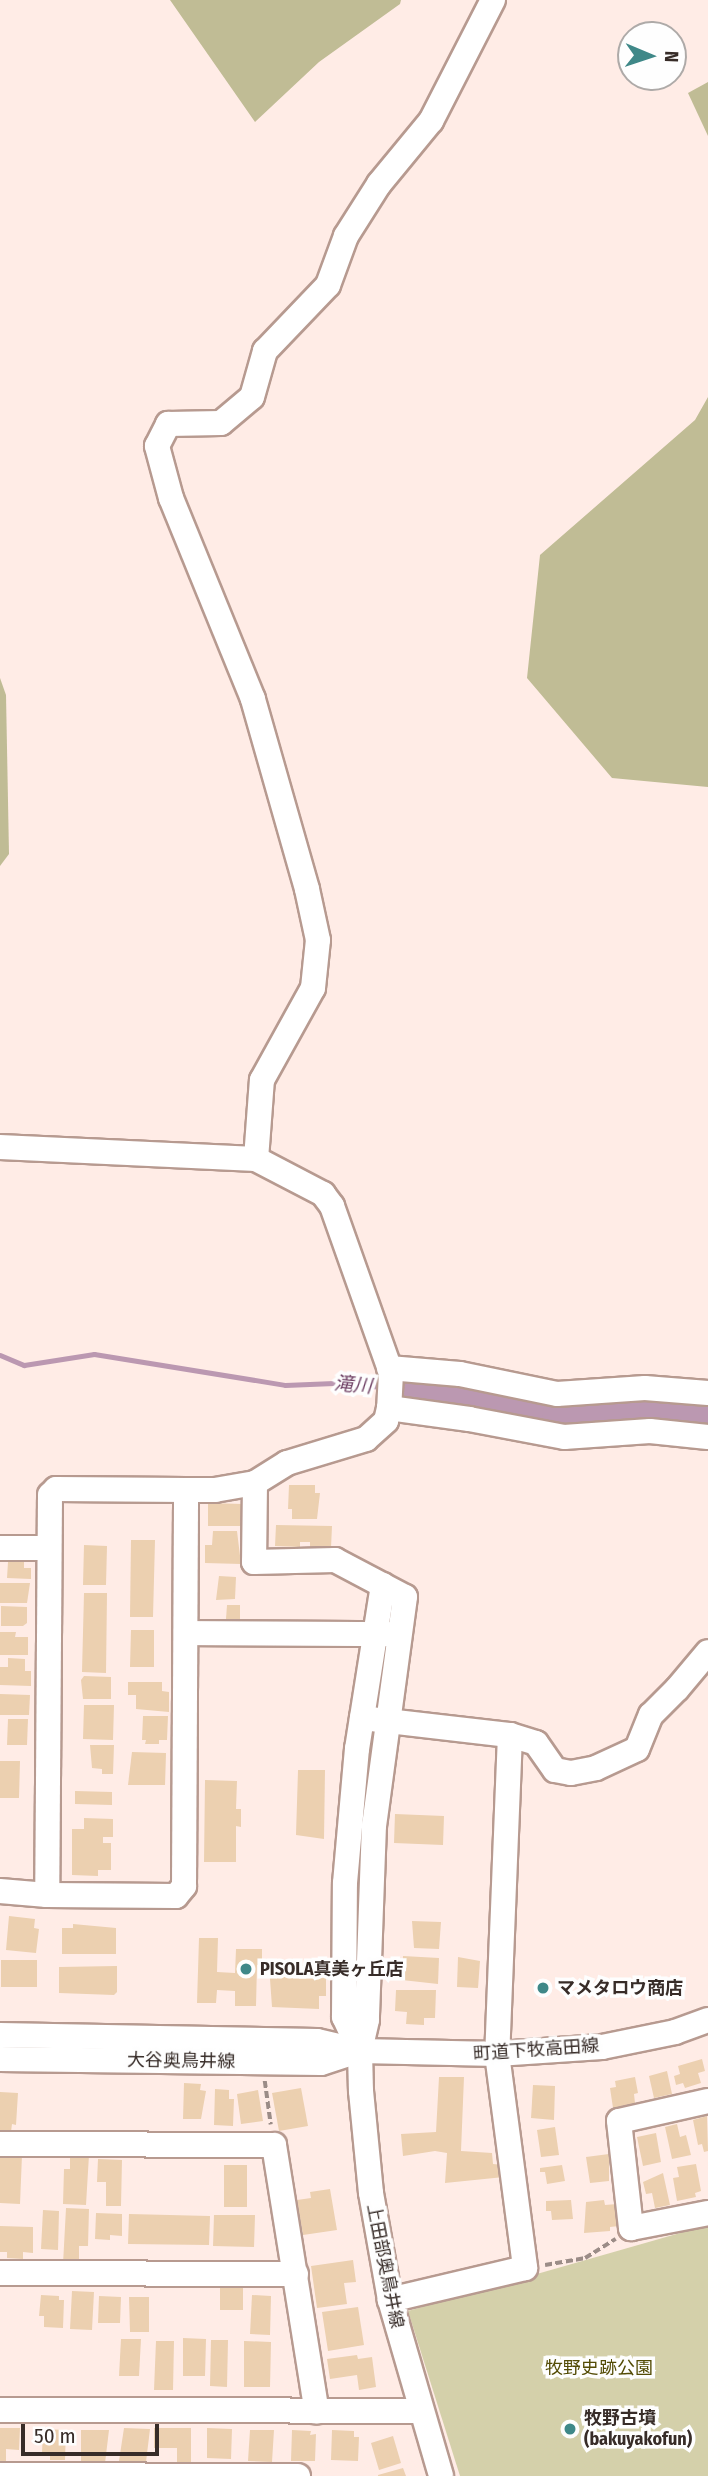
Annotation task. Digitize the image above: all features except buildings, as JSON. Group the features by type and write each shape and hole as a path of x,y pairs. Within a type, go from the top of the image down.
{"street":[{"path":"256,1160 262,1080 313,988 318,940 307,889 253,699 171,498 156,446 168,424 221,423 253,397 265,351 328,285 346,236 379,184 431,121 494,0"},
{"path":"0,1147 256,1160 323,1194 332,1206 391,1375 386,1421 366,1439 287,1463 255,1483 215,1490 56,1489 50,1495 47,1895"},
{"path":"391,1375 416,1368 557,1394 645,1388 708,1393"},
{"path":"469,1419 477,1378"},
{"path":"389,1408 469,1419 564,1437 650,1431 708,1437"},
{"path":"255,1483 254,1562 335,1560 405,1597 387,1634 362,1718 345,1883 344,2017 360,2051"},
{"path":"0,1891 47,1895 176,1896 184,1885 186,1490"},
{"path":"0,1548 49,1548"},
{"path":"360,2051 367,2020 374,1825 387,1721 387,1634 383,1585"},
{"path":"187,1633 387,1634"},
{"path":"362,1718 510,1735 536,1743 555,1770 571,1773 596,1768 637,1749 651,1714 677,1689 708,1652"},
{"path":"390,2300 525,2269 497,2054 510,1735"},
{"name":"町道下牧高田線","path":"360,2051 497,2054 602,2047 675,2032 708,2020"},
{"path":"0,2035 317,2040 360,2051"},
{"name":"大谷奥鳥井線","path":"0,2059 321,2063 360,2051"},
{"name":"上田部奥鳥井線","path":"360,2051 365,2143 390,2300 441,2476"},
{"path":"708,2101 620,2121 631,2228 708,2213"},
{"path":"0,2144 274,2145 317,2412"},
{"path":"0,2273 296,2274"},
{"path":"0,2410 420,2411"},
{"path":"0,2475 298,2476"}],"path":[{"path":"262,2062 274,2145"},
{"path":"525,2269 585,2258 631,2228"}],"green space":[{"name":"牧野史跡公園","path":"708,2225 708,2476 460,2476 408,2311"}],"shaded area":[{"path":"170,0 401,0 400,4 319,62 255,122"},
{"path":"708,82 708,136 688,93"},
{"path":"708,397 708,787 612,778 527,678 540,555 695,420"},
{"path":"0,678 6,695 9,854 0,866"}],"waterway":[{"name":"滝川","path":"0,1355 24,1365 94,1354 285,1385 334,1383 383,1387"},
{"name":"滝川","path":"399,1389 558,1415 655,1410 708,1416"}],"place":[{"name":"PISOLA真美ヶ丘店","path":"246,1969"},
{"name":"マメタロウ商店","path":"543,1988"},
{"name":"牧野古墳 (bakuyakofun)","path":"570,2429"}]}
